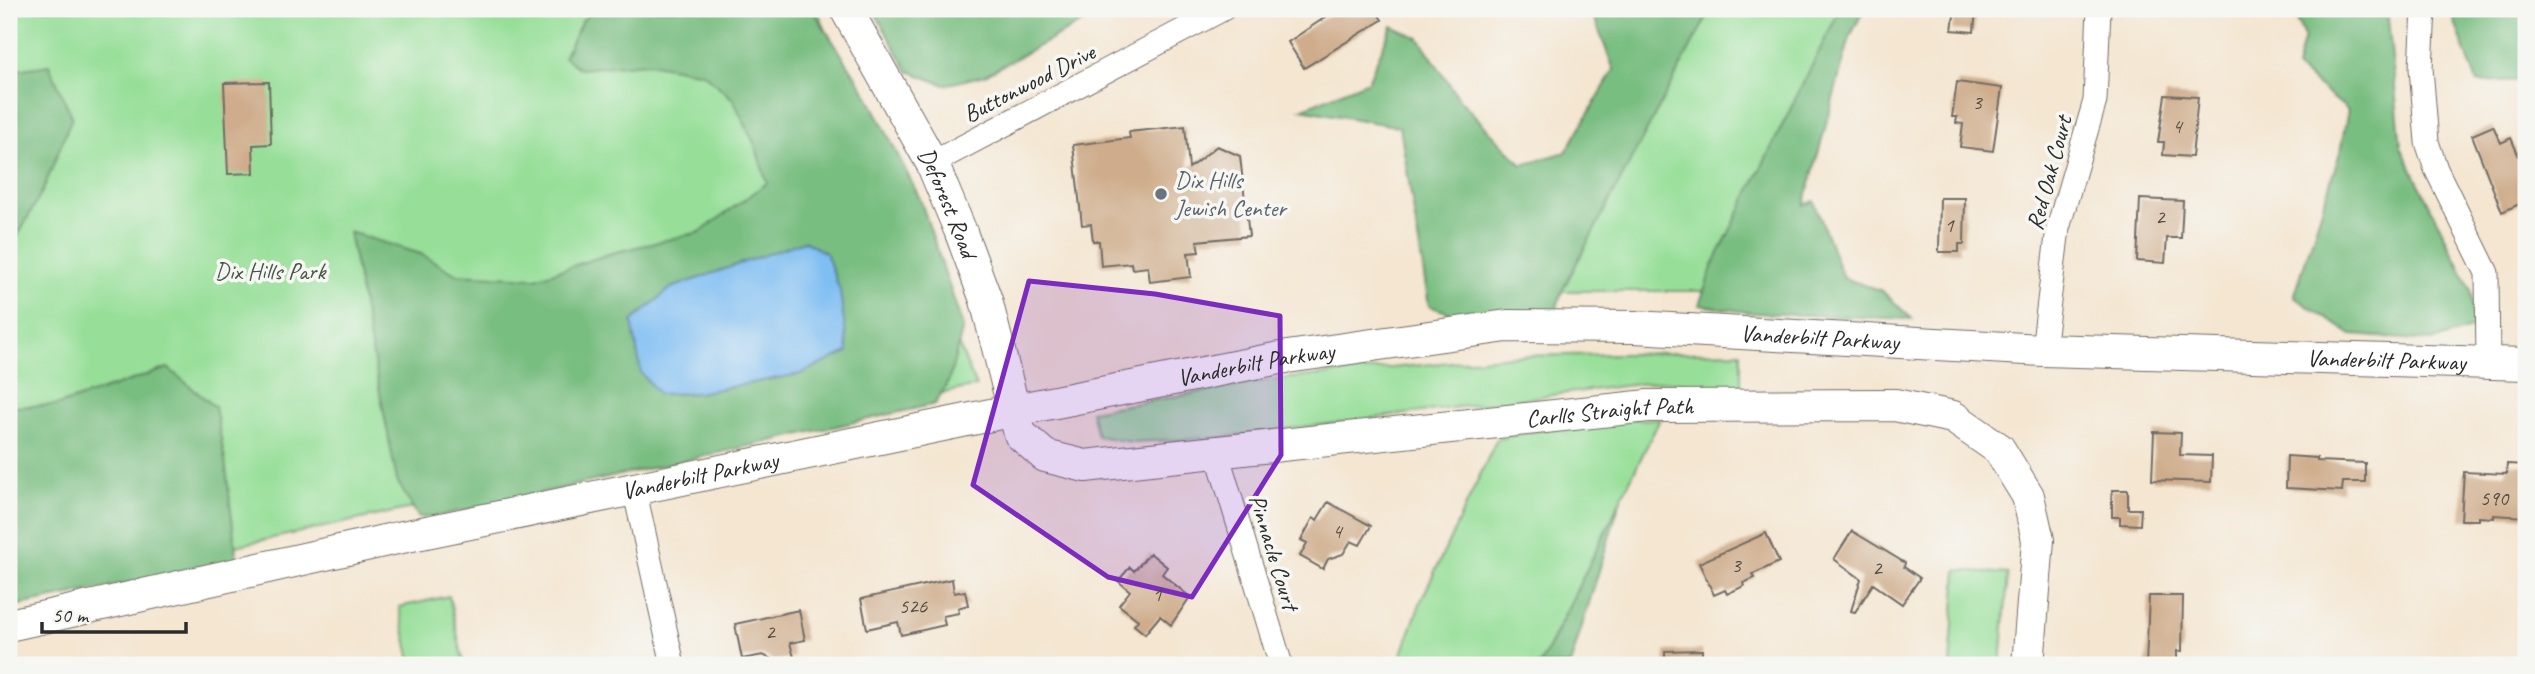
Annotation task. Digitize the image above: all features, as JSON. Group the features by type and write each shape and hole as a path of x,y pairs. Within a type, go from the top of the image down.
{"main road":[{"name":"Deforest Road","path":"846,9 932,163 986,300 1015,410"},
{"name":"Vanderbilt Parkway","path":"9,625 634,488 1015,410 1280,358 1507,326 1635,327 2043,350 2526,363"},
{"name":"Carlls Straight Path","path":"1015,410 1020,434 1045,456 1085,466 1648,406 1895,405 1953,417 1999,449 2028,496 2038,540 2028,665"}],"street":[{"name":"Buttonwood Drive","path":"932,163 1223,9"},
{"name":"Red Oak Court","path":"2043,350 2058,228 2095,101 2099,9"},
{"path":"2424,9 2421,68 2427,142 2436,169 2487,273 2488,363"},
{"name":"Pinnacle Court","path":"1217,453 1281,665"},
{"path":"634,488 673,665"}],"highlighted area":[{"path":"1029,281 1155,294 1280,316 1281,455 1192,597 1108,577 973,485"}],"green space":[{"name":"Dix Hills Park","path":"9,9 817,9 976,386 9,595"},
{"path":"595,9 812,9 867,94 920,199 963,327 949,380 935,404 443,515 419,518 397,481 349,232 421,254 456,274 536,278 612,253 700,232 767,183 755,145 733,99 703,73 648,63 580,69 564,57 582,21","holes":["804,241 800,374 697,393 659,394 772,253"]},
{"path":"873,9 1107,9 985,75 945,85 908,71"},
{"path":"1612,9 1711,9 1562,291 1555,314 1456,315 1429,306 1400,127 1301,109 1368,81 1392,26 1419,38 1460,100 1522,165 1566,152 1614,70 1592,12"},
{"path":"1693,9 1852,9 1716,291 1562,291 1663,61"},
{"path":"1840,9 1864,9 1850,37 1804,205 1814,201 1843,278 1882,291 1912,319 1753,313 1699,305 1713,265"},
{"path":"2292,9 2387,9 2401,147 2471,290 2474,328 2432,341 2352,335 2294,297 2340,152 2348,110 2296,68 2304,36"},
{"path":"2450,9 2526,9 2526,80 2477,82"},
{"path":"49,65 72,117 44,188 9,252 9,71"},
{"path":"1741,352 1741,389 1662,381 1217,438 1131,442 1097,436 1091,411 1271,380 1512,356"},
{"path":"168,368 215,407 225,460 237,561 9,607 9,407 58,405"},
{"path":"1660,419 1540,665 1398,665 1421,601 1497,439 1591,420"},
{"path":"1620,502 1570,665 1540,665"},
{"path":"1957,570 2008,574 2001,665 1950,665"},
{"path":"449,596 464,665 412,665 399,607"}],"water":[{"path":"804,241 826,253 840,291 848,352 800,374 697,393 659,394 641,373 632,321 671,288"}],"building":[{"path":"1338,9 1375,9 1382,20 1304,68 1288,42"},
{"path":"1955,9 1976,9 1974,32 1952,30"},
{"path":"269,82 271,144 253,145 254,173 228,174 224,83"},
{"path":"1957,82 2002,88 1993,151 1960,147 1963,124 1956,123 1957,117 1952,117"},
{"path":"2165,95 2198,97 2192,157 2163,155 2164,142 2158,142"},
{"name":"Dix Hills Jewish Center","path":"1185,126 1189,168 1217,146 1240,156 1249,236 1197,241 1199,252 1188,253 1191,277 1150,282 1148,267 1132,269 1131,263 1101,266 1099,241 1093,241 1091,224 1082,225 1073,145 1130,138 1129,132"},
{"path":"2493,126 2501,143 2511,138 2526,173 2526,201 2502,212 2472,135"},
{"path":"1940,198 1965,198 1964,244 1959,244 1959,252 1939,252"},
{"path":"2140,199 2183,201 2181,238 2167,238 2165,263 2137,261"},
{"path":"2154,432 2181,433 2180,455 2212,456 2211,482 2152,480"},
{"path":"2287,456 2317,458 2317,461 2365,463 2365,482 2343,482 2342,491 2286,488"},
{"path":"2507,464 2526,465 2526,517 2494,515 2494,518 2461,520 2464,472 2506,474"},
{"path":"2112,490 2128,490 2128,509 2141,509 2140,525 2120,524 2120,517 2112,517"},
{"path":"1328,502 1371,526 1360,545 1351,541 1343,554 1328,559 1323,569 1300,556 1307,543 1301,540 1313,518 1317,520"},
{"path":"1852,531 1905,563 1904,567 1920,578 1902,604 1873,584 1855,612 1851,611 1861,579 1834,559"},
{"path":"1766,533 1779,562 1753,574 1755,578 1743,583 1744,586 1727,594 1725,590 1714,595 1699,563"},
{"path":"1150,553 1167,567 1162,574 1190,597 1171,625 1160,616 1145,634 1134,625 1138,620 1119,605 1130,591 1118,581 1130,567 1134,571"},
{"path":"952,579 954,593 965,591 968,605 958,608 959,613 943,616 945,625 901,635 898,622 867,629 861,599"},
{"path":"2149,596 2183,596 2182,651 2177,651 2177,665 2146,665"},
{"path":"799,610 805,640 790,643 794,657 775,661 763,655 742,659 735,624"},
{"path":"1702,650 1702,665 1665,665 1665,651"}],"place":[{"name":"Dix Hills Jewish Center","path":"1161,194"}]}
